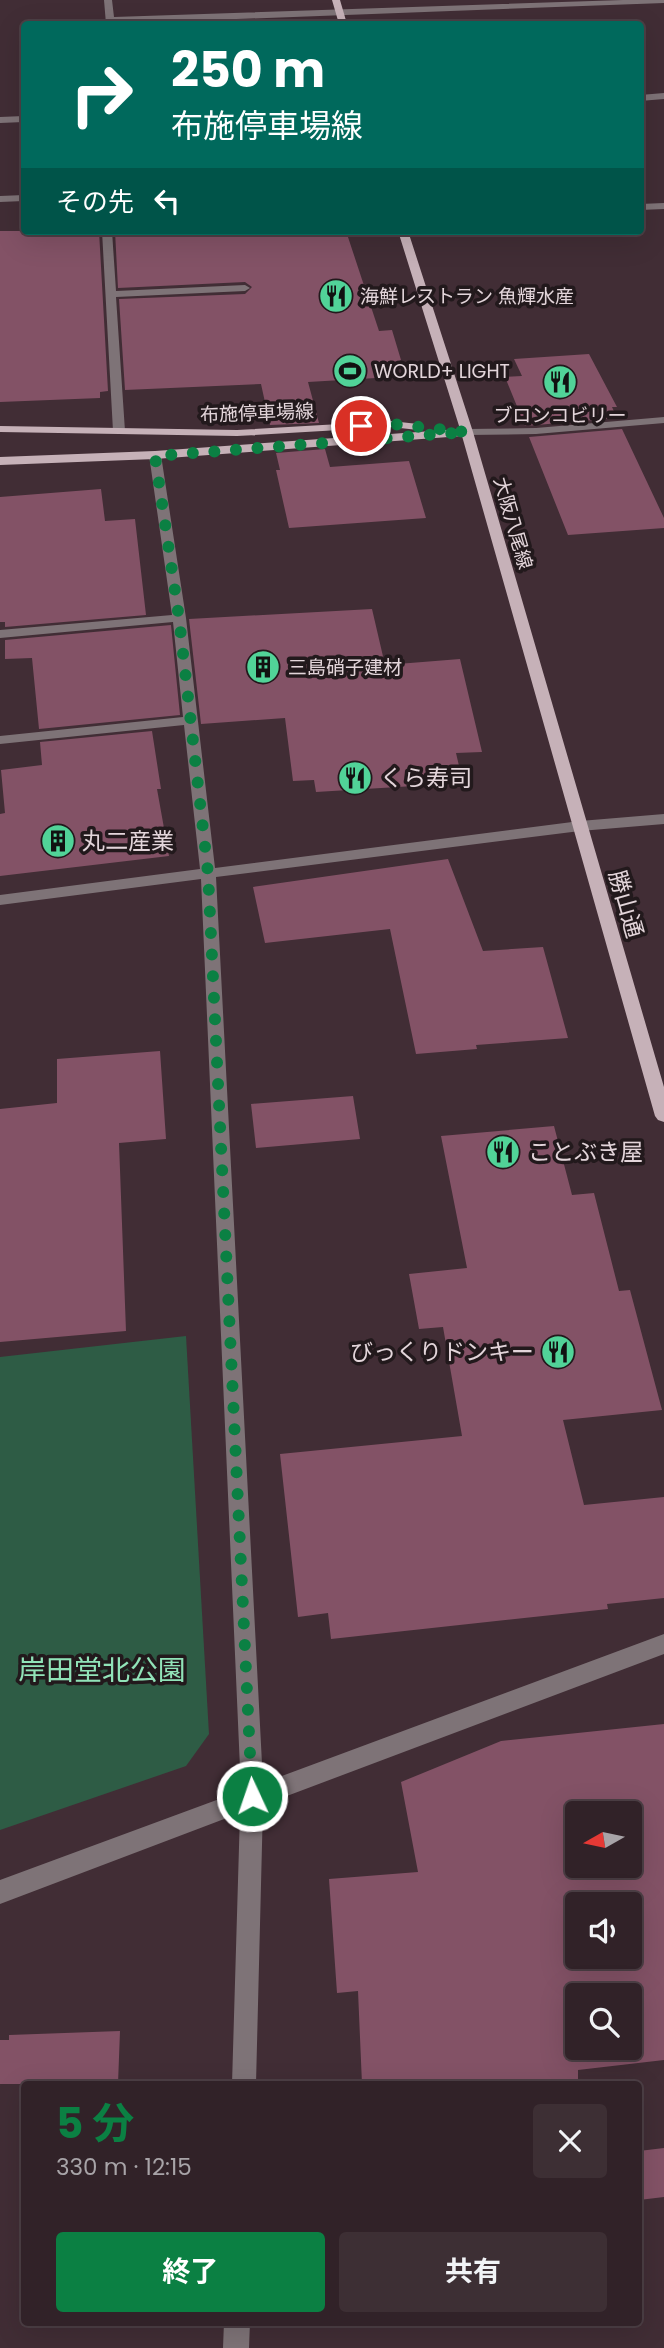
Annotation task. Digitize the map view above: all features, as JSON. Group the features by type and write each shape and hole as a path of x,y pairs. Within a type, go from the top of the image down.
{"main road":[{"path":"336,0 342,21"},
{"name":"大阪八尾線","path":"404,235 467,432 580,826"},
{"name":"布施停車場線","path":"0,429 250,433 391,424 467,432"},
{"name":"布施停車場線","path":"0,461 155,456 467,432"},
{"name":"勝山通","path":"580,826 664,1116"}],"street":[{"path":"108,0 110,21"},
{"path":"135,21 664,1"},
{"path":"644,98 664,96"},
{"path":"0,120 21,119"},
{"path":"0,199 21,198"},
{"path":"644,207 664,206"},
{"path":"107,235 118,431"},
{"path":"111,294 245,288"},
{"path":"467,432 536,431 664,419"},
{"path":"155,456 179,618 208,873 252,1796 244,2081"},
{"path":"0,634 179,618"},
{"path":"0,740 191,720"},
{"path":"0,900 580,826 664,818"},
{"path":"0,1892 664,1644"},
{"path":"236,2348 237,2326"}],"green space":[{"name":"岸田堂北公園","path":"186,1336 209,1734 186,1766 0,1830 0,1357"}],"building":[{"path":"0,231 21,231 21,235 99,235 108,391 100,392 100,398 0,402"},
{"path":"115,235 347,235 379,331 392,330 401,360 376,378 308,382 319,423 270,425 261,384 125,390 119,299 245,294 252,287 245,282 118,288"},
{"path":"589,354 617,407 612,407 617,418 525,426 505,377 522,376 514,359"},
{"path":"622,429 664,518 664,528 568,535 529,437"},
{"path":"325,449 330,467 409,461 426,518 289,528 276,470 280,470 276,453"},
{"path":"101,489 105,521 135,519 146,615 5,627 5,622 0,622 0,497"},
{"path":"372,609 385,665 460,659 482,752 456,753 463,783 316,792 314,780 293,781 285,718 201,724 189,619"},
{"path":"171,625 180,715 39,729 32,658 5,659 5,640"},
{"path":"152,731 161,789 157,789 169,856 0,876 0,814 5,813 1,770 42,765 40,742"},
{"path":"448,859 483,951 543,947 568,1038 476,1045 477,1049 416,1054 390,929 265,943 253,887"},
{"path":"160,1051 166,1139 119,1143 126,1331 0,1342 0,1109 57,1103 57,1059"},
{"path":"353,1096 360,1139 256,1148 251,1104"},
{"path":"554,1126 572,1195 594,1193 619,1291 630,1290 662,1410 563,1420 584,1505 664,1497 664,1598 607,1604 608,1609 331,1639 328,1613 298,1617 280,1454 462,1436 443,1327 419,1329 409,1274 467,1268 441,1136"},
{"path":"664,1724 664,2060 578,2070 578,2081 362,2081 358,1991 337,1993 329,1879 418,1872 401,1782 501,1741"},
{"path":"120,2031 118,2081 21,2081 21,2084 0,2084 0,2040 9,2040 9,2035"},
{"path":"664,2148 664,2197 642,2200 642,2151"}],"place":[{"name":"海鮮レストラン 魚輝水産","path":"336,296"},
{"name":"WORLD+ LIGHT","path":"350,371"},
{"name":"ブロンコビリー","path":"560,382"},
{"name":"三島硝子建材","path":"263,667"},
{"name":"くら寿司","path":"355,778"},
{"name":"丸二産業","path":"58,841"},
{"name":"ことぶき屋","path":"503,1152"},
{"name":"びっくりドンキー","path":"558,1352"}],"route":[{"path":"252,1796 208,873 179,618 155,456 467,432 391,424 361,426"}]}
